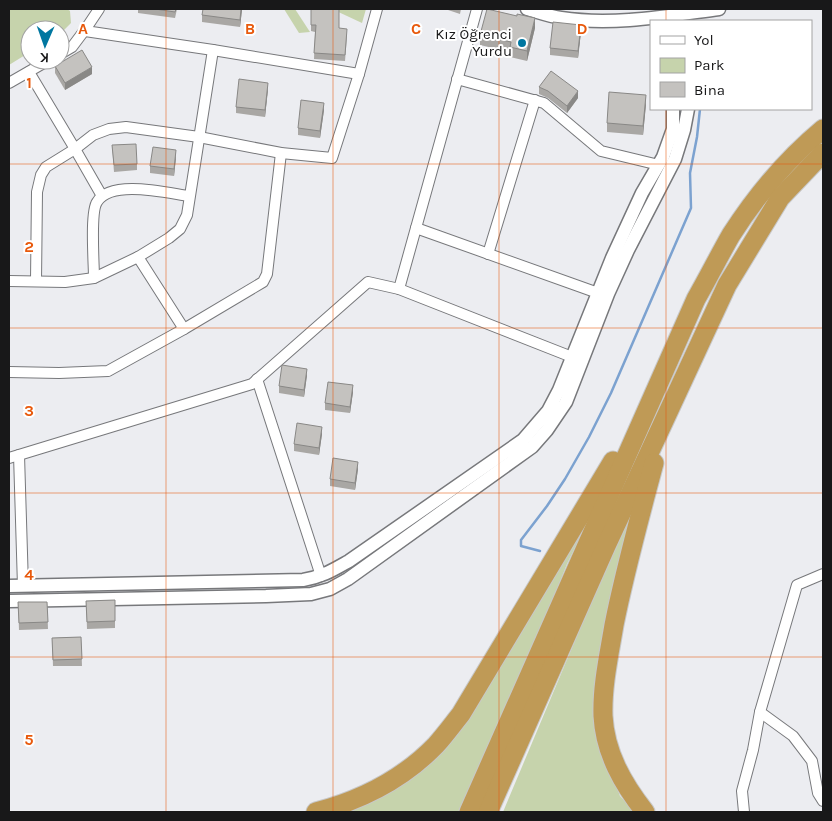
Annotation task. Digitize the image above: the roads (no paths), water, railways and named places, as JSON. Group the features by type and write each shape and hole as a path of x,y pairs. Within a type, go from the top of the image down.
{"highway":[{"path":"470,812 696,299 732,235 768,184 823,129"},
{"path":"488,812 606,546 727,285 780,198 823,153"},
{"path":"645,812 630,793 617,770 608,742 603,717 604,691 620,595 638,522 659,447 682,381"},
{"path":"316,812 374,792 403,774 436,745 461,714 656,389"}],"street":[{"path":"70,48 99,9"},
{"path":"36,281 37,192 41,175 46,167 76,150 93,136 109,129 126,127 199,137 281,153 332,158 359,74 377,9"},
{"path":"399,289 477,9"},
{"path":"527,9 560,18 609,21 670,15 692,17 719,9"},
{"path":"85,30 359,74"},
{"path":"9,281 65,282 94,278 138,257 169,238 180,228 186,215 213,50"},
{"path":"9,83 32,70"},
{"path":"29,72 102,196"},
{"path":"457,78 544,103 601,151 659,165"},
{"path":"488,254 534,100"},
{"path":"9,586 303,580 317,578 349,561 523,440 548,411 559,390 612,258 642,193 663,157 673,129 674,110"},
{"path":"9,601 266,596 311,594 330,589 348,579 532,447 547,430 566,402 608,294 628,250 675,159 688,110"},
{"path":"9,372 59,373 108,371 263,282 267,274 281,153"},
{"path":"94,278 93,214 96,203 102,196 109,192 123,189 189,196"},
{"path":"416,228 598,293"},
{"path":"138,257 184,329"},
{"path":"23,586 14,457 252,384 368,282 399,289 572,358"},
{"path":"258,379 321,576"},
{"path":"744,812 742,791 753,750 760,712 797,585 823,574"},
{"path":"760,712 793,736 812,761 818,793 823,801"}],"waterway":[{"path":"540,551 521,546 521,540 565,479 589,437 611,393 691,208 690,173 700,110"}],"place":[{"name":"Kız Öğrenci Yurdu","path":"522,43"}]}
